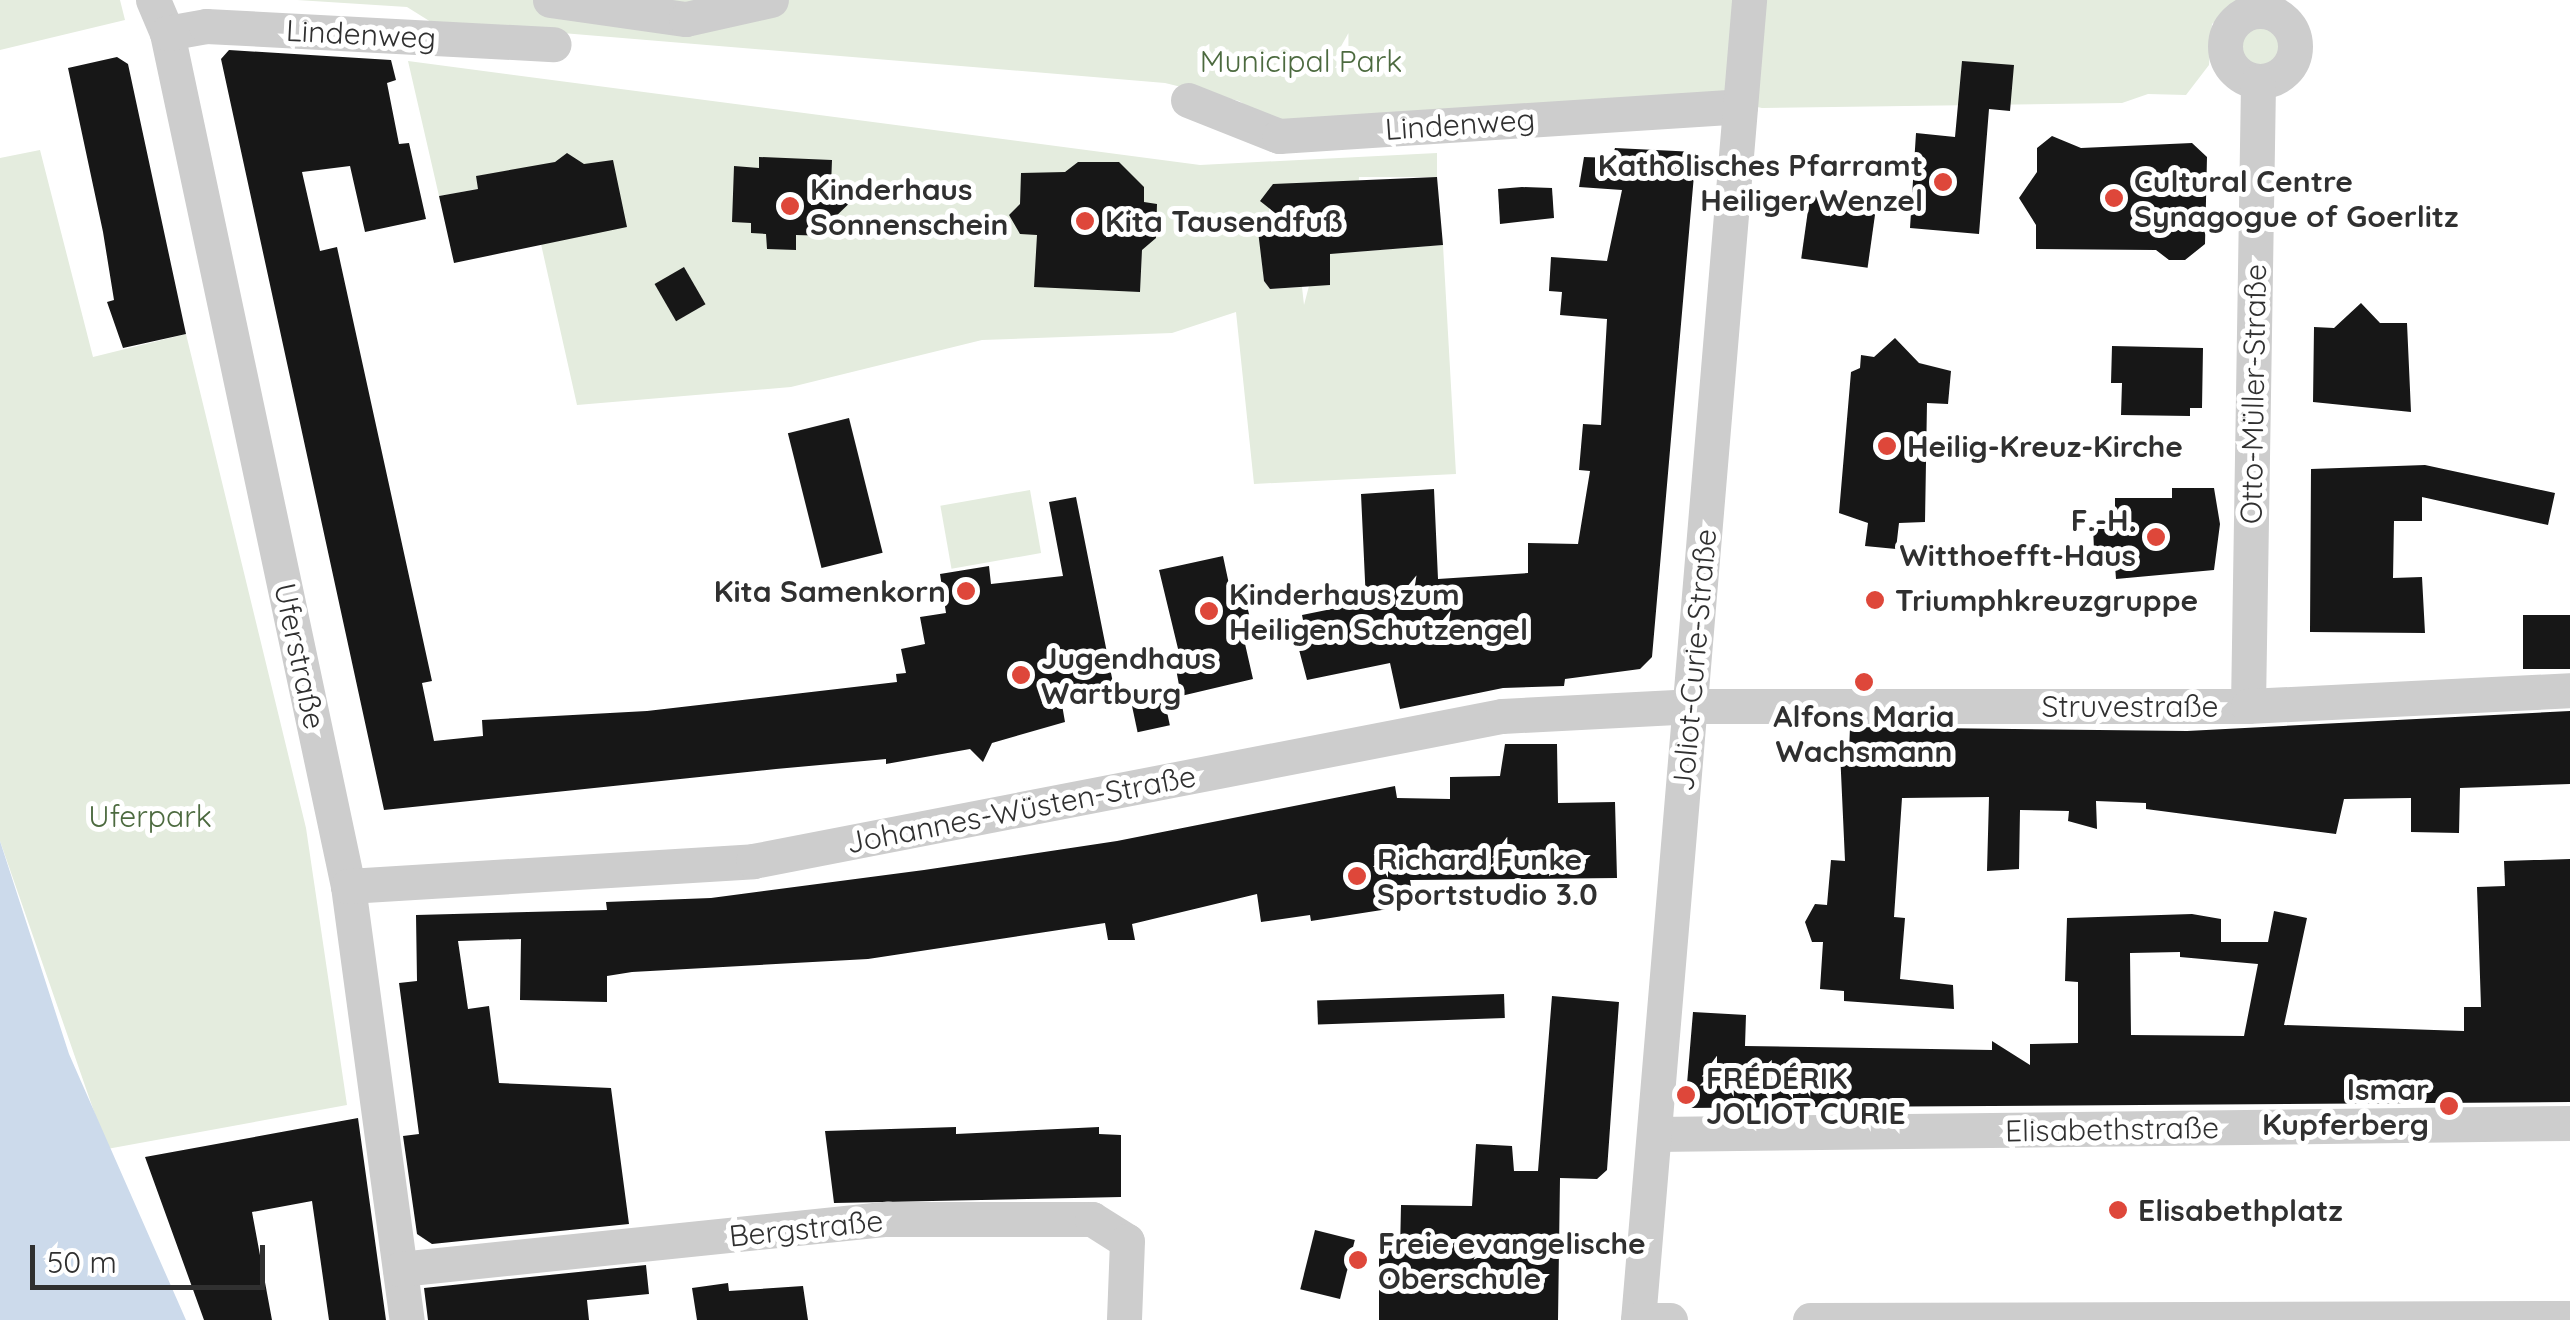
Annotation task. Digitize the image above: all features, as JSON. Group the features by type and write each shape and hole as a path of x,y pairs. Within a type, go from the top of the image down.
{"street":[{"path":"550,0 686,18 770,0"},
{"name":"Joliot-Curie-Straße","path":"1638,1320 1749,0"},
{"name":"Lindenweg","path":"163,12 206,26 554,44"},
{"name":"Uferstraße","path":"163,12 348,886 406,1320"},
{"name":"Otto-Müller-Straße","path":"2248,706 2258,82"},
{"name":"Lindenweg","path":"1188,100 1256,132 1279,136 1740,106"},
{"name":"Struvestraße","path":"1690,706 2248,706 2570,690"},
{"name":"Johannes-Wüsten-Straße","path":"348,886 754,860 951,827 1448,723 1690,706"},
{"name":"Elisabethstraße","path":"1655,1134 2570,1123"},
{"name":"Bergstraße","path":"400,1268 888,1219 1092,1219 1127,1241 1124,1320"},
{"path":"1810,1320 2570,1318"},
{"path":"1638,1320 1670,1320"}],"green space":[{"path":"0,0 120,0 125,20 0,50"},
{"name":"Municipal Park","path":"297,0 2242,0 2212,24 2209,65 2186,95 2148,94 2122,103 1762,108 1716,98 1274,123 1239,101 1165,83 431,22 407,7"},
{"path":"2260,24 2276,30 2282,46 2276,62 2260,68 2244,62 2238,46 2244,30"},
{"path":"408,61 1200,165 1437,153 1437,177 1359,177 1354,252 1443,245 1456,474 1254,484 1236,312 1172,333 982,340 791,387 577,405 524,168 477,176 478,189 439,196","holes":["1326,182 1330,258 1309,286 1304,305 1302,287 1270,289 1264,281 1259,231 1270,230 1269,207 1293,183"]},
{"name":"Uferpark","path":"40,150 93,357 186,334 306,828 347,1105 107,1149 0,841 0,158"},
{"path":"1030,490 1041,553 951,569 940,506"}],"water":[{"path":"0,841 69,1054 186,1320 0,1320"}],"building":[{"path":"229,50 391,60 396,80 387,83 399,144 409,143 426,219 365,232 350,166 302,172 320,251 337,247 432,681 422,683 434,741 483,736 482,720 647,711 897,682 896,674 906,673 901,649 925,644 920,617 946,613 940,574 989,566 991,584 1063,576 1049,502 1076,497 1114,688 1061,699 1065,722 992,743 983,762 970,749 886,764 886,759 776,769 384,810 221,59"},
{"path":"117,57 128,64 186,334 123,348 107,302 114,300 103,232 68,68"},
{"path":"1962,61 2014,65 2010,111 1989,109 1979,234 1910,228 1916,133 1955,137"},
{"name":"Cultural Centre Synagogue of Goerlitz","path":"2052,136 2081,148 2192,143 2207,157 2205,244 2185,260 2169,260 2156,250 2036,249 2036,225 2019,198 2037,172 2037,148"},
{"path":"1615,148 1696,152 1652,657 1640,669 1565,679 1564,686 1503,688 1400,709 1390,663 1307,680 1293,627 1304,625 1302,615 1366,602 1361,494 1434,489 1438,579 1528,573 1528,543 1578,544 1590,471 1579,470 1583,424 1601,425 1607,319 1560,315 1562,292 1549,291 1551,257 1607,261 1622,190 1579,187 1584,157 1612,158"},
{"path":"567,153 584,164 613,160 627,227 454,263 439,196 478,189 476,176 555,162"},
{"name":"Kinderhaus Sonnenschein","path":"759,157 832,160 831,186 862,191 830,222 829,236 796,235 796,250 767,249 766,234 751,233 751,223 732,222 734,166 759,168"},
{"name":"Kita Tausendfuß","path":"1078,162 1119,162 1144,187 1144,202 1157,204 1156,238 1142,250 1140,292 1034,287 1037,235 1020,234 1009,215 1020,204 1021,173 1065,172"},
{"path":"1437,177 1443,245 1330,254 1330,285 1270,289 1264,281 1258,231 1294,228 1260,201 1273,184"},
{"path":"1552,188 1554,218 1500,224 1498,189"},
{"path":"1810,196 1876,205 1868,268 1801,258"},
{"path":"684,267 706,304 676,321 655,284"},
{"path":"2361,303 2380,323 2407,323 2411,412 2313,402 2314,327 2334,328"},
{"name":"Heilig-Kreuz-Kirche","path":"1895,338 1919,363 1951,371 1948,404 1927,403 1925,522 1899,523 1896,549 1865,546 1868,523 1839,513 1851,372 1860,368 1861,355 1874,357"},
{"path":"2112,346 2203,348 2202,408 2190,408 2190,416 2121,415 2122,383 2111,383"},
{"path":"849,418 883,553 821,568 788,433"},
{"path":"2425,465 2555,493 2548,525 2422,497 2422,521 2394,521 2393,578 2422,577 2425,633 2310,632 2311,469"},
{"name":"F.-H. Witthoefft-Haus","path":"2172,488 2214,488 2220,524 2214,570 2116,579 2114,552 2094,551 2093,524 2115,523 2115,498 2172,498"},
{"name":"Kinderhaus zum Heiligen Schutzengel","path":"1223,556 1230,589 1242,586 1254,634 1243,635 1253,679 1181,696 1174,658 1180,657 1159,570"},
{"path":"2523,615 2570,615 2570,669 2523,669"},
{"path":"1163,693 1170,725 1138,732 1131,700"},
{"path":"2570,711 2570,784 2460,788 2459,833 2411,832 2411,798 2344,799 2336,834 2146,809 2146,803 2096,801 2097,829 2068,821 2069,811 2020,810 2019,869 1987,871 1989,797 1902,798 1894,917 1905,918 1900,979 1953,985 1954,1009 1844,1001 1844,991 1820,989 1823,942 1812,942 1805,922 1815,904 1827,905 1831,860 1845,861 1840,751 1849,752 1850,727 2187,731"},
{"path":"1505,744 1557,744 1558,803 1615,802 1617,878 1410,880 1414,905 1311,921 1310,915 1261,922 1257,894 1132,924 1135,940 1108,940 1105,923 868,959 607,976 607,1002 520,1000 521,939 458,941 468,1009 489,1006 499,1083 611,1088 629,1224 432,1244 417,1234 403,1136 419,1134 399,983 417,981 416,915 607,910 606,902 711,898 924,870 1117,841 1395,786 1397,798 1450,799 1450,777 1500,776"},
{"path":"2570,859 2570,1102 1685,1108 1693,1012 1746,1015 1745,1046 1992,1050 1992,1041 2030,1065 2030,1044 2078,1043 2078,982 2065,981 2067,918 2192,914 2221,919 2221,942 2268,942 2274,911 2307,918 2284,1025 2464,1031 2464,1007 2481,1007 2477,887 2505,886 2504,861","holes":["2180,952 2180,957 2258,964 2244,1036 2131,1035 2130,953"]},
{"path":"1504,994 1505,1018 1318,1025 1317,1001"},
{"path":"1552,996 1619,1002 1607,1170 1597,1179 1560,1178 1558,1320 1379,1320 1379,1246 1400,1251 1401,1205 1472,1206 1476,1144 1512,1146 1514,1171 1538,1171"},
{"path":"358,1118 386,1320 329,1320 312,1201 252,1212 272,1320 204,1320 145,1157"},
{"path":"956,1127 956,1134 1099,1127 1099,1134 1121,1135 1121,1197 834,1203 825,1131"},
{"path":"1315,1230 1355,1240 1340,1299 1300,1289"},
{"path":"646,1265 649,1294 587,1300 589,1320 428,1320 424,1288"},
{"path":"728,1283 729,1291 803,1286 808,1320 697,1320 692,1288"}],"place":[{"name":"Katholisches Pfarramt Heiliger Wenzel","path":"1943,182"},
{"name":"Cultural Centre Synagogue of Goerlitz","path":"2114,198"},
{"name":"Kinderhaus Sonnenschein","path":"790,206"},
{"name":"Kita Tausendfuß","path":"1085,221"},
{"name":"Heilig-Kreuz-Kirche","path":"1887,446"},
{"name":"F.-H. Witthoefft-Haus","path":"2156,537"},
{"name":"Kita Samenkorn","path":"966,591"},
{"name":"Triumphkreuzgruppe","path":"1875,600"},
{"name":"Kinderhaus zum Heiligen Schutzengel","path":"1209,611"},
{"name":"Jugendhaus Wartburg","path":"1021,675"},
{"name":"Alfons Maria Wachsmann","path":"1864,682"},
{"name":"Richard Funke Sportstudio 3.0","path":"1357,876"},
{"name":"FRÉDÉRIK JOLIOT CURIE","path":"1686,1095"},
{"name":"Ismar Kupferberg","path":"2449,1106"},
{"name":"Elisabethplatz","path":"2118,1210"},
{"name":"Freie evangelische Oberschule","path":"1358,1260"}]}
